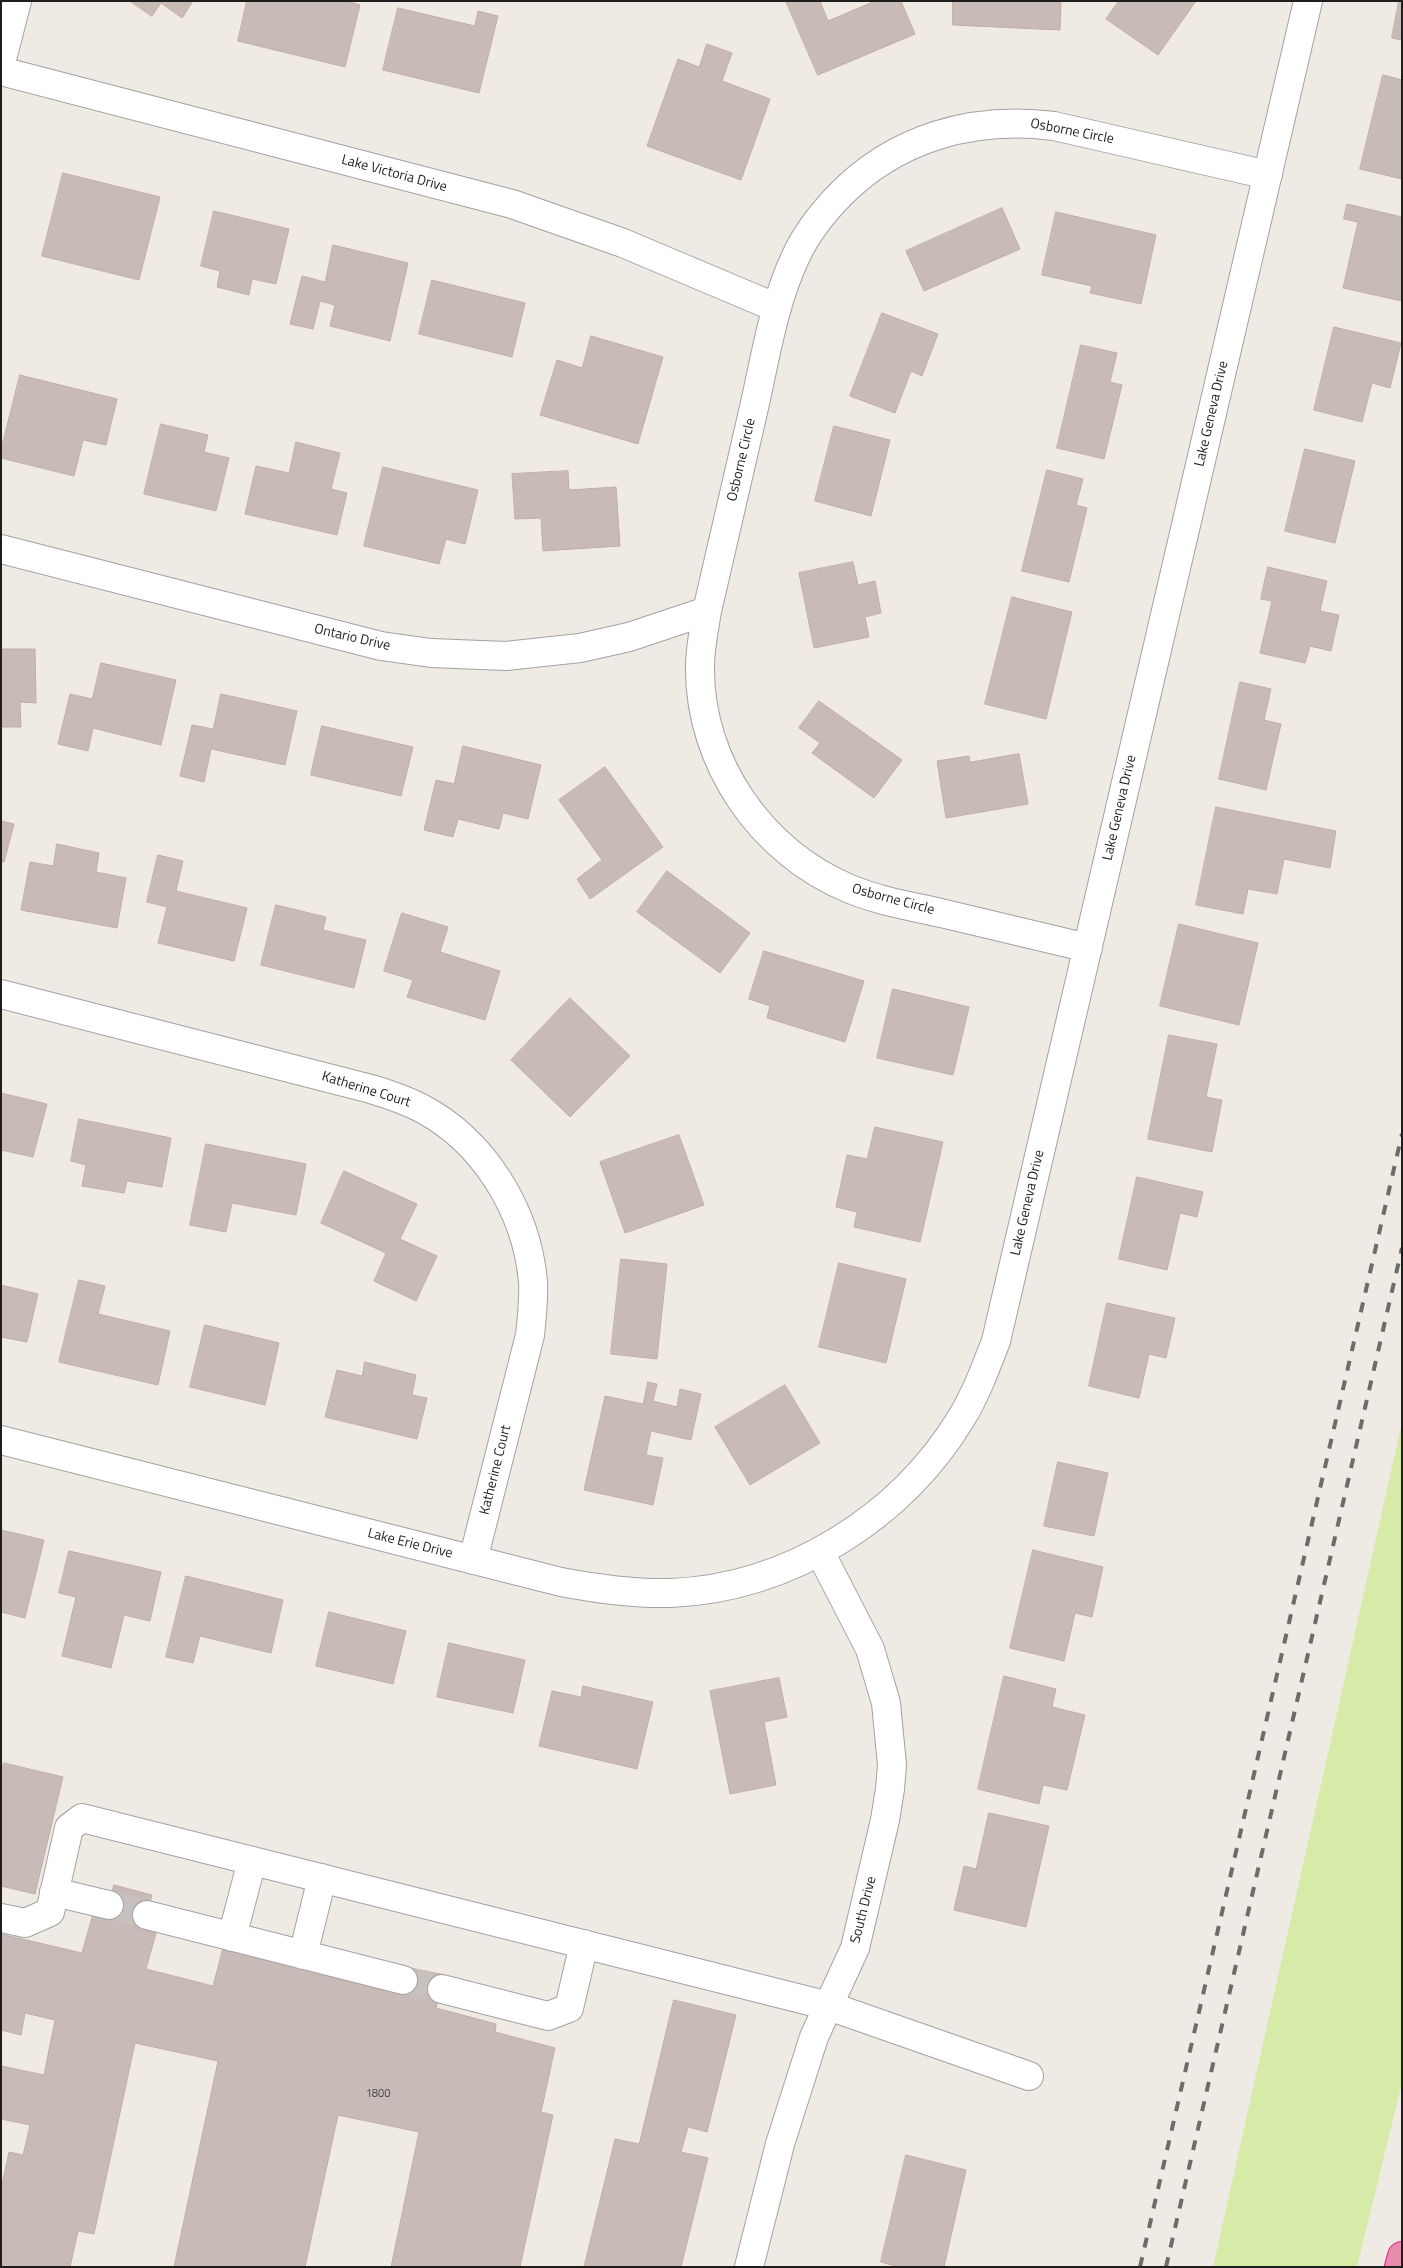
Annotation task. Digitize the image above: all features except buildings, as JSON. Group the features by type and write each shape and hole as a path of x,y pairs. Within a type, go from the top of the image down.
{"highway":[{"path":"1399,2267 1402,2256"}],"street":[{"path":"1,63 17,1"},
{"name":"Lake Geneva Drive","path":"820,1552 847,1536 892,1502 930,1462 962,1417 986,1368 1002,1314 1308,1"},
{"name":"Lake Victoria Drive","path":"1,71 512,204 623,243 777,308"},
{"name":"Osborne Circle","path":"1088,948 876,898 824,877 800,862 778,844 741,801 715,751 702,696 700,668 702,640 707,611 777,308 796,256 810,231 840,195 868,170 891,154 943,132 998,123 1027,123 1054,126 1268,175"},
{"name":"Ontario Drive","path":"1,549 381,646 431,653 506,656 580,648 629,637 707,611"},
{"name":"Katherine Court","path":"1,994 371,1089 398,1098 422,1109 444,1124 465,1140 483,1160 499,1181 522,1229 533,1282 530,1335 473,1560"},
{"name":"Lake Erie Drive","path":"1,1440 561,1582 616,1592 672,1593 726,1585 780,1570 820,1552"},
{"name":"South Drive","path":"749,2267 780,2144 814,2038 856,1948 886,1820 892,1765 886,1702 870,1649 820,1552"},
{"path":"1,1918 25,1923 50,1912 69,1828 82,1818 829,2006 1029,2076"},
{"path":"232,1936 252,1860"},
{"path":"303,1955 322,1878"},
{"path":"54,1892 109,1905"},
{"path":"147,1915 403,1980"},
{"path":"442,1989 548,2016 569,2008 584,1944"}],"green space":[{"path":"1402,1422 1402,2083 1357,2267 1213,2267"}],"tunnel":[{"path":"109,1905 147,1915"},
{"path":"403,1980 442,1989"}],"railway":[{"path":"1140,2267 1402,1134"},
{"path":"1166,2267 1402,1248"}]}
